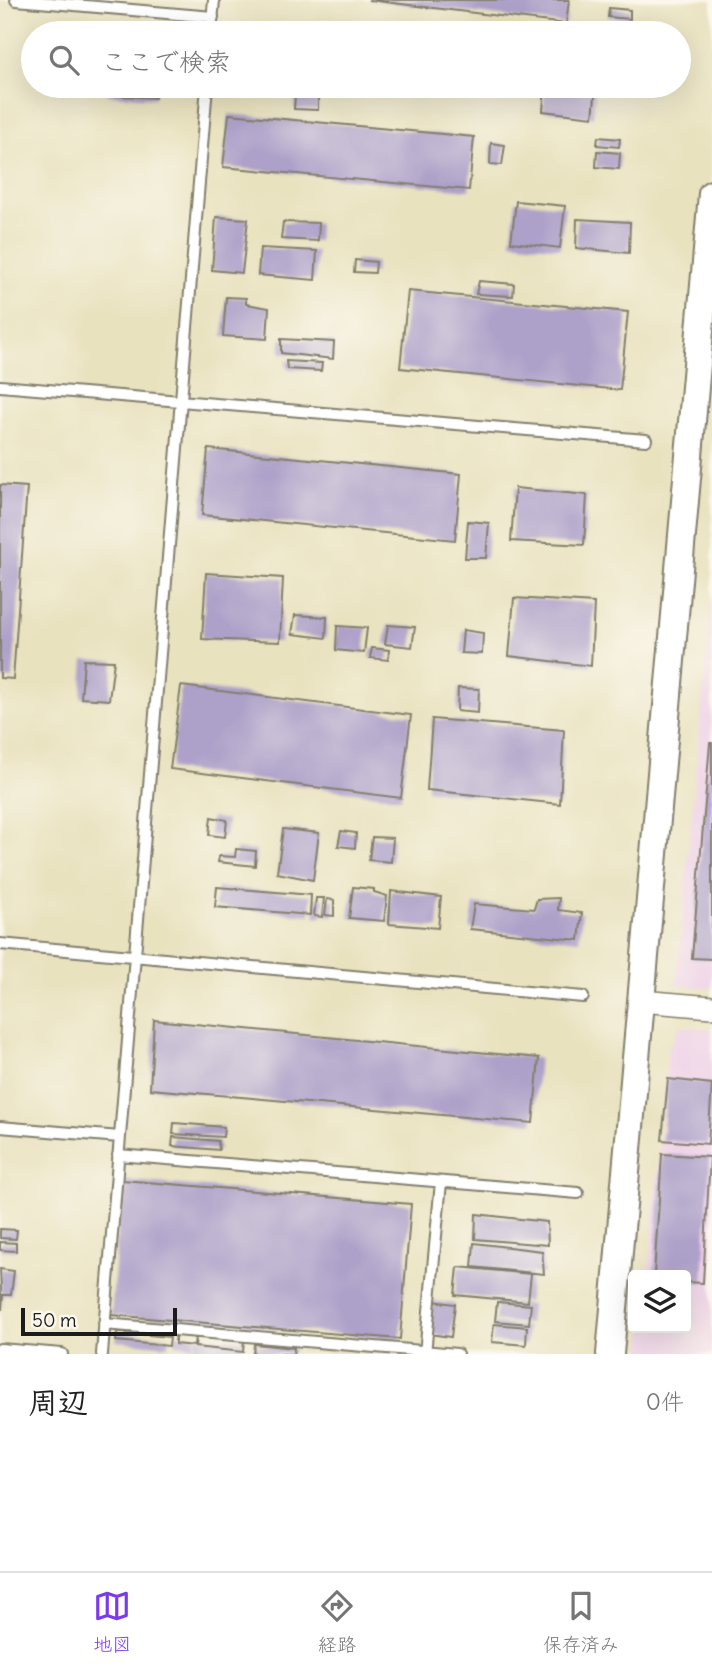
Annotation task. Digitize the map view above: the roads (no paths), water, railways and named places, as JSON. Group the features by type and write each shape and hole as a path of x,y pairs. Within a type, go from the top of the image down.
{"street":[{"path":"610,1354 712,194"},
{"path":"641,1001 712,1007"}],"lane":[{"path":"16,0 213,17"},
{"path":"212,21 214,0"},
{"path":"102,1354 206,98"},
{"path":"0,386 646,440"},
{"path":"0,944 583,997"},
{"path":"0,1127 120,1137"},
{"path":"118,1156 578,1193"},
{"path":"425,1352 441,1182"},
{"path":"104,1324 457,1354"},
{"path":"0,1349 62,1354"}]}
